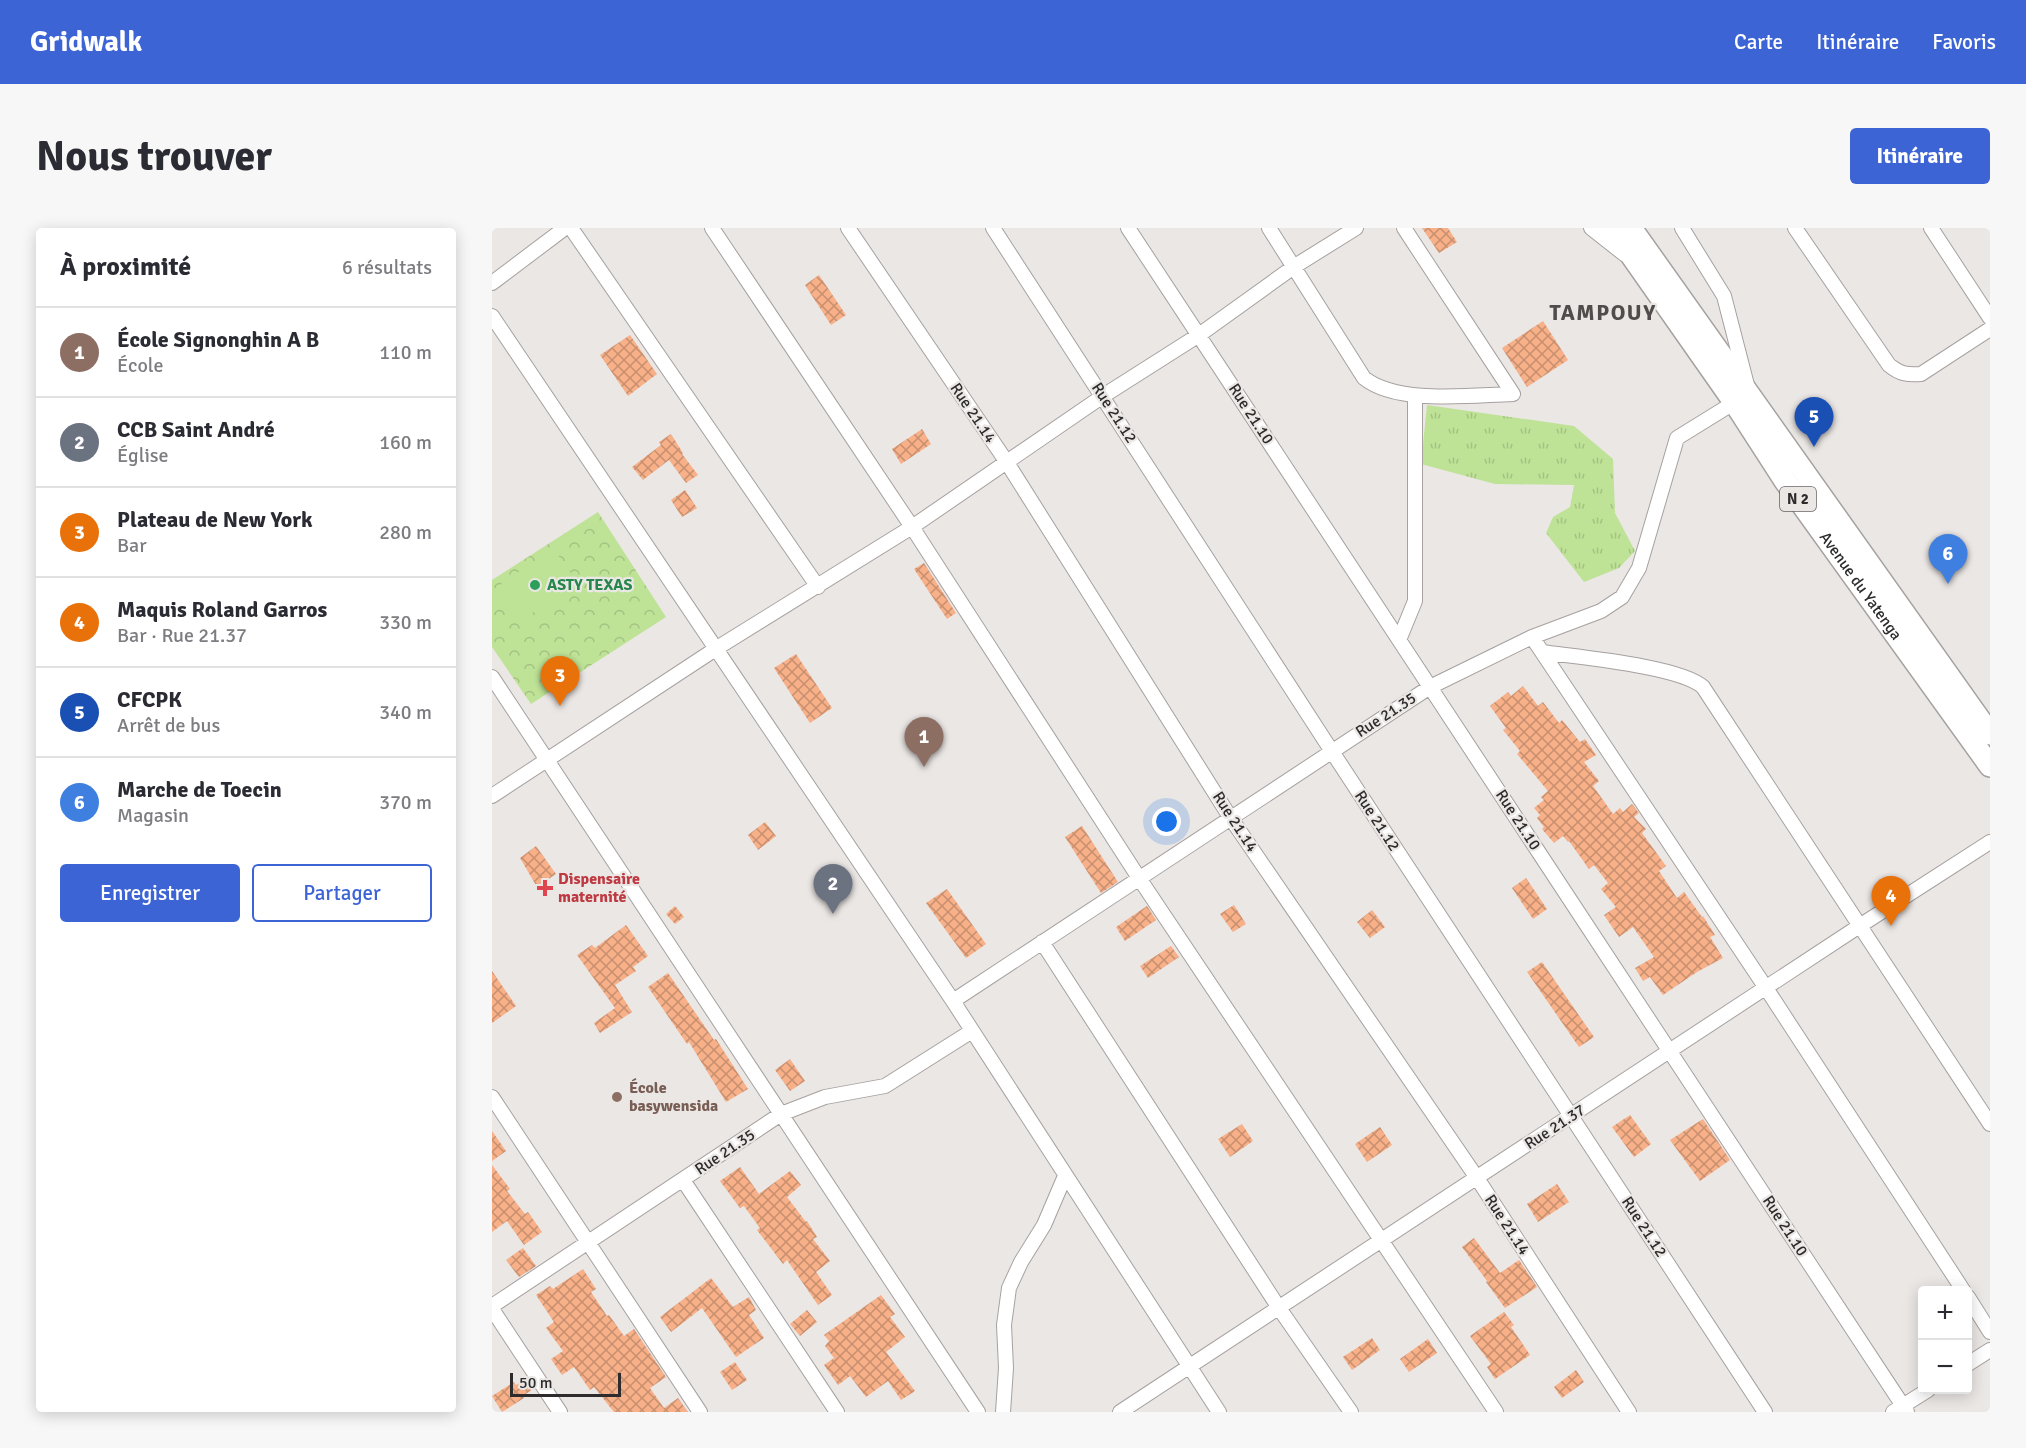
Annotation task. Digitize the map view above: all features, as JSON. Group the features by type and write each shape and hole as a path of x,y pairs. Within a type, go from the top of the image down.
{"main road":[{"name":"Avenue du Yatenga","path":"1612,228 1990,734"},
{"name":"Avenue du Yatenga","path":"1631,228 1741,398 1785,481 1990,766"}],"street":[{"path":"492,283 565,228"},
{"path":"571,228 818,587"},
{"path":"712,228 912,527 1138,878 1496,1412"},
{"name":"Rue 21.14","path":"848,228 1006,461 1230,817 1477,1178 1629,1412"},
{"name":"Rue 21.12","path":"993,228 1331,750 1765,1412"},
{"name":"Rue 21.10","path":"1128,228 1670,1051 1901,1410"},
{"path":"1269,228 1364,378 1374,385 1415,396 1513,394 1404,228"},
{"path":"492,796 717,648 912,527 1103,396 1199,335 1295,266 1356,228"},
{"path":"1591,228 1638,265"},
{"path":"1682,228 1725,296 1741,398"},
{"path":"1796,228 1889,366 1897,372 1908,375 1921,374 1990,329"},
{"path":"1931,228 1990,318"},
{"path":"492,316 953,1001 1219,1412"},
{"path":"1399,640 1415,601 1415,396"},
{"name":"Rue 21.35","path":"953,1001 1331,750 1430,687 1532,637 1601,611 1622,597 1638,568 1677,438 1741,398"},
{"path":"1532,637 1766,988 1960,1286"},
{"path":"1542,652 1661,670 1697,682 1702,687 1990,1124"},
{"path":"492,677 978,1412"},
{"name":"Rue 21.37","path":"1120,1412 1990,842"},
{"path":"1042,942 1279,1308 1351,1412"},
{"name":"Rue 21.35","path":"492,1307 781,1114 825,1097 885,1086 972,1031"},
{"path":"492,1097 700,1412"},
{"path":"1003,1412 1006,1368 1004,1325 1009,1288 1021,1262 1044,1226 1065,1176"},
{"path":"682,1180 837,1412"},
{"path":"1972,1304 1990,1332"},
{"path":"492,1307 560,1412"},
{"path":"1972,1361 1990,1350"},
{"path":"1901,1410 1922,1394"}],"green space":[{"path":"1427,405 1574,426 1613,459 1615,513 1635,551 1619,568 1584,582 1546,533 1553,517 1570,507 1574,485 1495,484 1421,464"},
{"path":"598,512 666,617 531,704 492,647 492,580"},
{"name":"ASTY TEXAS","path":"553,548 577,582 518,623 494,589"}],"building":[{"path":"1422,228 1448,228 1457,242 1439,253"},
{"path":"819,275 846,315 831,325 805,285"},
{"path":"1543,321 1568,360 1527,387 1502,348"},
{"path":"630,335 657,374 628,396 600,355"},
{"path":"922,429 931,444 901,464 892,449"},
{"path":"671,434 682,454 698,475 686,483 669,460 643,480 632,467 661,445 659,442"},
{"path":"685,490 697,508 682,517 671,500"},
{"path":"924,563 956,613 947,619 914,569"},
{"path":"796,654 832,708 810,723 774,668"},
{"path":"1523,686 1538,706 1543,702 1559,723 1562,720 1580,742 1585,739 1596,755 1584,762 1599,781 1593,786 1613,814 1620,808 1623,812 1632,804 1639,813 1634,817 1646,829 1642,833 1666,866 1659,871 1677,898 1684,892 1715,935 1710,937 1723,958 1663,995 1650,977 1643,981 1635,968 1654,957 1633,927 1619,937 1604,915 1616,907 1601,889 1608,883 1594,865 1589,869 1563,836 1554,843 1542,829 1544,827 1537,818 1540,815 1534,808 1544,800 1541,797 1548,791 1517,754 1520,751 1503,730 1506,728 1490,706 1508,692 1511,696"},
{"path":"765,822 776,836 758,850 748,835"},
{"path":"1082,826 1118,882 1101,893 1065,837"},
{"path":"536,846 556,874 537,887 520,858"},
{"path":"1526,878 1547,909 1533,919 1512,888"},
{"path":"947,889 986,944 966,958 926,903"},
{"path":"1234,905 1246,924 1233,932 1220,914"},
{"path":"675,906 684,917 675,924 666,914"},
{"path":"1147,906 1156,920 1125,941 1116,927"},
{"path":"1372,910 1385,927 1370,938 1357,922"},
{"path":"626,925 648,956 633,967 636,971 615,985 632,1012 600,1033 594,1023 615,1008 577,955 592,945 595,948"},
{"path":"1171,946 1179,957 1148,978 1140,966"},
{"path":"1542,962 1594,1037 1579,1047 1527,972"},
{"path":"492,971 516,1006 492,1023"},
{"path":"668,973 714,1040 716,1039 748,1089 726,1102 689,1042 687,1044 648,987"},
{"path":"790,1059 805,1081 790,1091 775,1070"},
{"path":"1630,1115 1651,1144 1634,1157 1612,1127"},
{"path":"1703,1119 1730,1160 1700,1181 1670,1140"},
{"path":"1242,1124 1253,1141 1230,1157 1218,1139"},
{"path":"1380,1127 1392,1145 1367,1162 1355,1144"},
{"path":"492,1131 506,1151 492,1161"},
{"path":"492,1165 510,1189 507,1191 525,1214 528,1212 542,1232 524,1245 507,1221 492,1232"},
{"path":"740,1167 759,1194 790,1171 801,1185 787,1197 807,1221 817,1237 813,1239 830,1261 816,1272 832,1295 818,1305 787,1260 783,1264 757,1230 760,1228 744,1206 740,1208 720,1181"},
{"path":"1557,1184 1569,1202 1538,1222 1527,1204"},
{"path":"1474,1238 1500,1273 1519,1260 1537,1287 1505,1308 1462,1247"},
{"path":"523,1248 536,1266 519,1277 506,1260"},
{"path":"583,1269 596,1289 591,1292 607,1316 609,1315 624,1336 634,1329 666,1377 650,1388 664,1408 678,1398 688,1412 614,1412 594,1387 590,1390 574,1367 562,1375 551,1359 563,1351 546,1328 554,1322 536,1295 550,1286 553,1289"},
{"path":"711,1278 733,1307 749,1297 756,1310 749,1315 764,1338 736,1357 702,1308 671,1332 660,1317"},
{"path":"881,1295 895,1314 890,1317 905,1337 886,1352 915,1391 901,1400 888,1381 866,1397 850,1376 838,1385 824,1365 834,1358 825,1346 829,1341 824,1335"},
{"path":"807,1310 817,1322 800,1336 790,1324"},
{"path":"1504,1312 1514,1325 1511,1327 1530,1355 1495,1379 1487,1367 1491,1364 1470,1336"},
{"path":"1372,1338 1380,1350 1352,1370 1343,1357"},
{"path":"1428,1339 1437,1353 1409,1372 1400,1359"},
{"path":"735,1362 747,1380 732,1390 720,1372"},
{"path":"1576,1370 1584,1382 1562,1398 1554,1387"},
{"path":"526,1378 533,1389 523,1396 524,1398 502,1412 492,1396 514,1382 516,1385"}],"place":[{"name":"CFCPK","path":"1814,447"},
{"name":"Marche de Toecin","path":"1948,584"},
{"name":"ASTY TEXAS","path":"535,585"},
{"name":"Plateau de New York","path":"560,706"},
{"name":"École Signonghin A B","path":"924,767"},
{"name":"Dispensaire maternité","path":"545,888"},
{"name":"CCB Saint André","path":"833,914"},
{"name":"Maquis Roland Garros","path":"1891,926"},
{"name":"École basywensida","path":"617,1097"}],"district":[{"name":"TAMPOUY","path":"1603,312"}]}
